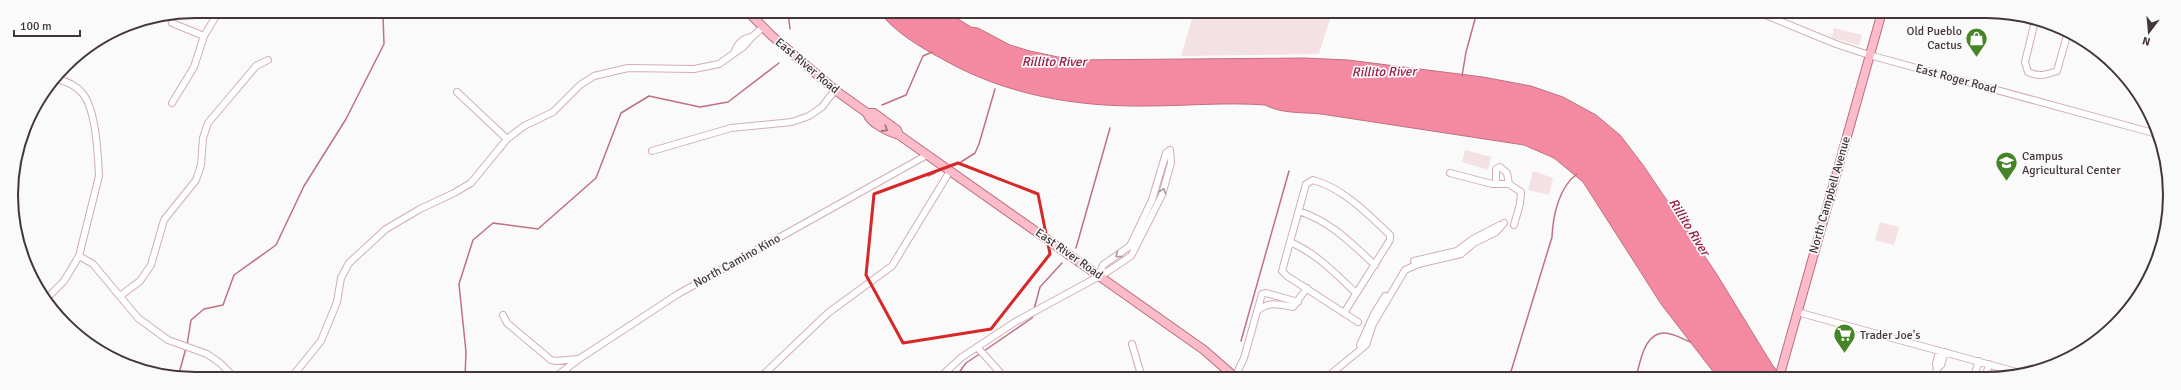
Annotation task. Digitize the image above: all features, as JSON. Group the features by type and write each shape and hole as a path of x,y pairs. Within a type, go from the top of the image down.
{"main road":[{"name":"East River Road","path":"755,18 835,90 867,113 874,113 898,130 899,135 1204,350 1229,372"},
{"name":"North Campbell Avenue","path":"1780,372 1880,18"}],"street":[{"path":"172,102 194,67 204,36 215,18"},
{"name":"East Roger Road","path":"1773,18 1836,44 1870,55 2152,133"},
{"path":"172,23 204,36"},
{"path":"2035,25 2025,62 2028,72 2036,76 2046,75 2057,71 2066,37"},
{"path":"296,372 321,341 337,302 340,278 349,263 386,229 420,209 471,183 507,139 524,126 553,112 580,85 594,76 628,68 694,69 719,64 734,52 737,46 745,38 752,37 763,27"},
{"path":"120,296 140,281 151,265 164,220 196,180 201,165 203,138 208,123 256,66 268,60"},
{"path":"50,295 64,281 79,256 99,176 91,112 83,94 74,86 60,81"},
{"path":"652,151 731,128 792,122 809,116 822,107 835,90"},
{"path":"456,92 507,139"},
{"path":"945,372 962,356 1015,322 1099,276 1131,256 1162,195 1171,163 1170,150 1166,152 1152,200 1130,246 1103,265 1099,276"},
{"name":"North Camino Kino","path":"562,372 579,359 678,294 927,155"},
{"path":"1496,184 1496,169 1500,167 1507,173 1509,184"},
{"path":"766,372 828,313 892,266 950,171"},
{"path":"1450,173 1496,184 1509,184 1521,192 1520,204 1514,225"},
{"path":"1344,313 1390,240 1390,235 1355,203 1324,183 1313,180 1306,184 1282,271 1344,313 1358,322"},
{"path":"1299,211 1316,217 1336,229 1375,264"},
{"path":"1333,372 1366,345 1374,324 1405,270 1418,264 1454,257 1461,254 1474,243 1496,232 1504,223 1473,239 1457,252 1408,263 1402,269 1374,314 1362,343 1354,354"},
{"path":"1290,242 1301,247 1325,264 1356,294"},
{"path":"79,256 93,264 138,318 168,340 207,354 220,363 228,372"},
{"path":"1257,311 1263,306 1272,303 1293,307 1307,288"},
{"path":"1238,372 1244,358 1262,294 1266,293 1298,302"},
{"path":"1797,312 2010,370"},
{"path":"503,315 507,323 550,360 556,361 579,359"},
{"path":"1132,344 1140,372"},
{"path":"977,347 1000,372"},
{"path":"1936,372 1941,365 1942,352"},
{"path":"1975,372 1978,361"},
{"path":"1986,372 1989,364"}],"highlighted area":[{"path":"958,163 1038,194 1050,254 991,329 903,343 866,275 874,194"}],"shaded area":[{"path":"1192,18 1330,18 1319,54 1181,56"},
{"path":"1834,28 1862,35 1859,45 1832,38"},
{"path":"1465,150 1491,157 1488,170 1462,162"},
{"path":"1533,171 1553,178 1549,195 1528,190"},
{"path":"1880,222 1899,227 1894,245 1875,240"}],"water":[{"name":"Rillito River","path":"884,18 957,18 971,27 978,28 1010,45 1072,60 1304,58 1348,60 1483,77 1531,86 1563,97 1596,115 1620,135 1643,165 1716,273 1773,366 1778,372 1713,372 1661,304 1583,182 1554,158 1524,145 1321,114 1278,110 1265,105 1120,106 1068,101 1042,96 992,82 968,72 917,45"}],"waterway":[{"path":"187,345 191,320 204,309 223,305 234,275 276,245 304,186 346,119 384,44 383,18"},
{"path":"789,18 790,29"},
{"path":"1462,76 1466,52 1475,18"},
{"path":"882,105 906,95 923,56 932,52"},
{"path":"465,372 466,352 459,284 473,240 493,223 538,229 596,178 621,113 649,96 700,107 728,102 779,63"},
{"path":"961,162 975,153 995,89"},
{"path":"1076,248 1110,128"},
{"path":"1241,341 1289,171"},
{"path":"928,176 935,173"},
{"path":"1511,372 1552,237 1558,202 1566,186 1577,174"},
{"path":"1034,309 1040,287 1062,263"},
{"path":"984,351 1032,318 1033,315"},
{"path":"1637,372 1645,347 1655,336 1662,333 1670,334 1691,342"},
{"path":"180,371 186,348"},
{"path":"959,372 966,363 981,353"}],"place":[{"name":"Old Pueblo Cactus","path":"1977,58"},
{"name":"Campus Agricultural Center","path":"2006,182"},
{"name":"Trader Joe's","path":"1845,354"}]}
